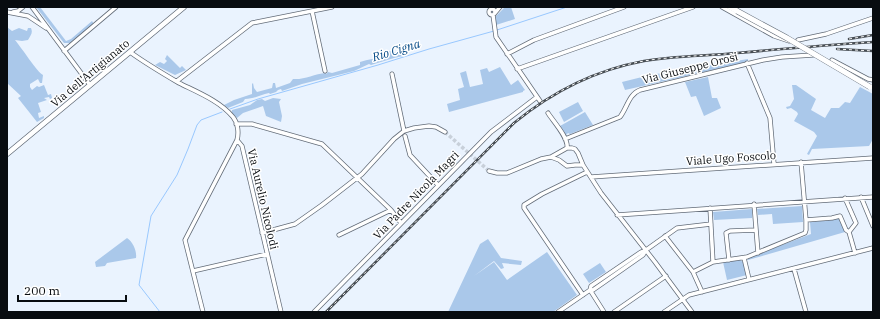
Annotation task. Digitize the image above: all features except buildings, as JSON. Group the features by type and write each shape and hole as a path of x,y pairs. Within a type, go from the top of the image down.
{"main road":[{"path":"730,7 787,38 872,88"}],"street":[{"path":"7,12 18,11 23,7"},
{"path":"32,7 90,85"},
{"path":"64,50 116,7"},
{"name":"Via dell'Artigianato","path":"7,154 184,7"},
{"path":"177,81 252,23 332,7"},
{"path":"507,54 534,40 624,7"},
{"path":"491,9 495,11 494,26 496,35 517,69 692,7"},
{"path":"722,7 774,36 789,41"},
{"path":"494,15 500,8"},
{"path":"491,9 500,8"},
{"path":"312,11 325,71"},
{"path":"12,12 28,16 49,31"},
{"path":"800,40 822,35 873,18"},
{"name":"Via Aurelio Nicolodi","path":"130,52 221,106 234,118 238,134 237,140 242,146 281,312"},
{"name":"Via Giuseppe Orosi","path":"565,139 620,117 631,96 638,90 747,63 782,57 813,55"},
{"path":"832,60 872,80"},
{"path":"747,63 770,118 774,164"},
{"name":"Via Padre Nicola Magri","path":"314,312 495,128 538,99 517,69"},
{"path":"392,74 410,155 438,185"},
{"path":"548,113 565,139 567,148"},
{"path":"236,124 252,124 322,144 391,210 401,223"},
{"path":"262,233 295,224 333,197 362,174 397,137 414,128 429,126 438,128 445,132"},
{"path":"565,139 571,143 578,152 587,172 617,215 646,250 692,312"},
{"path":"203,312 185,240 237,140"},
{"path":"489,171 497,174 507,173 541,159 551,157 567,148 574,148"},
{"path":"562,152 560,158 562,162"},
{"path":"551,157 567,166 575,164 583,165"},
{"path":"575,164 579,157"},
{"name":"Viale Ugo Foscolo","path":"591,177 873,158"},
{"path":"693,272 713,262 744,258 805,233 806,220 801,162"},
{"path":"583,295 524,208 524,205 542,194 587,172"},
{"path":"861,197 873,226"},
{"path":"617,215 754,204 873,197"},
{"path":"844,198 856,223 849,232"},
{"path":"754,204 758,253"},
{"path":"710,208 713,262"},
{"path":"339,235 391,210"},
{"path":"806,220 840,216 846,230 849,232 855,253"},
{"path":"558,312 590,290 591,286 677,228 711,224"},
{"path":"729,260 726,233 730,231 756,230"},
{"path":"665,236 693,272 702,292"},
{"path":"664,312 682,299 702,292 873,248"},
{"path":"193,271 267,254"},
{"path":"744,258 749,279"},
{"path":"794,268 806,312"},
{"path":"614,312 666,276"},
{"path":"590,290 604,312"}],"shaded area":[{"path":"36,7 40,7 66,41 71,39 92,21 94,24 70,43 64,43"},
{"path":"505,7 511,7 515,19 496,25 495,17"},
{"path":"7,27 12,31 19,28 27,31 28,28 31,28 32,30 28,40 15,40 43,75 42,83 40,83 38,79 30,84 32,90 37,86 39,87 44,85 48,95 51,94 52,98 44,98 47,100 38,103 41,112 38,113 39,118 44,116 44,118 37,122 18,98 21,96 7,83"},
{"path":"405,48 408,52 403,56 371,65 369,64 354,71 302,84 282,91 281,89 270,94 245,99 243,102 228,108 224,105 252,94 253,83 257,92 272,88 273,83 275,83 276,88 290,83 293,79 326,74 328,72 332,73 360,65 360,62 363,61 385,56 385,51 393,51 396,53"},
{"path":"115,50 120,54 96,74 87,74"},
{"path":"167,55 180,68 182,66 186,70 175,75 155,65 160,62 164,64 167,61 165,59"},
{"path":"748,59 748,61 735,65 625,90 622,82 650,75"},
{"path":"500,67 511,85 518,80 525,90 523,92 449,112 447,104 460,100 458,89 464,87 460,73 466,71 470,87 483,84 480,70 487,68 489,72"},
{"path":"708,77 712,98 717,98 721,108 704,116 696,96 691,97 685,82"},
{"path":"792,85 796,85 816,99 811,110 825,118 831,108 839,108 845,102 850,103 860,87 873,94 873,139 869,146 812,149 809,155 807,154 817,136 814,132 794,121 798,114 797,112 791,108 787,109 786,107 790,106 794,99"},
{"path":"273,98 281,99 279,102 282,116 281,122 266,116 263,106 243,113 237,118 232,113 232,110 250,105 257,100 262,99 265,101"},
{"path":"578,102 583,111 564,122 559,112"},
{"path":"585,112 593,125 566,135 560,126"},
{"path":"802,206 803,222 773,224 772,214 758,215 757,209"},
{"path":"752,209 752,218 714,220 713,212"},
{"path":"840,218 845,232 748,260 747,258 811,234 810,222"},
{"path":"127,238 134,247 136,258 107,263 105,266 96,267 95,262"},
{"path":"488,239 501,258 522,261 521,265 502,263 504,268 501,269 494,261 474,276 494,262 507,280 547,252 577,295 553,312 448,312 480,244"},
{"path":"740,260 743,262 747,275 727,280 723,262"},
{"path":"600,263 606,272 589,283 583,274"}],"waterway":[{"name":"Rio Cigna","path":"497,30 567,7"},
{"name":"Rio Cigna","path":"230,109 258,99 494,31"},
{"name":"Rio Cigna","path":"160,312 139,285 151,216 177,175 197,125 201,120 222,112"}],"tunnel":[{"path":"445,132 489,171"}],"railway":[{"path":"849,39 873,35"},
{"path":"326,312 514,123 559,92 591,76 626,65 655,59 873,42"},
{"path":"837,49 873,51"}]}
